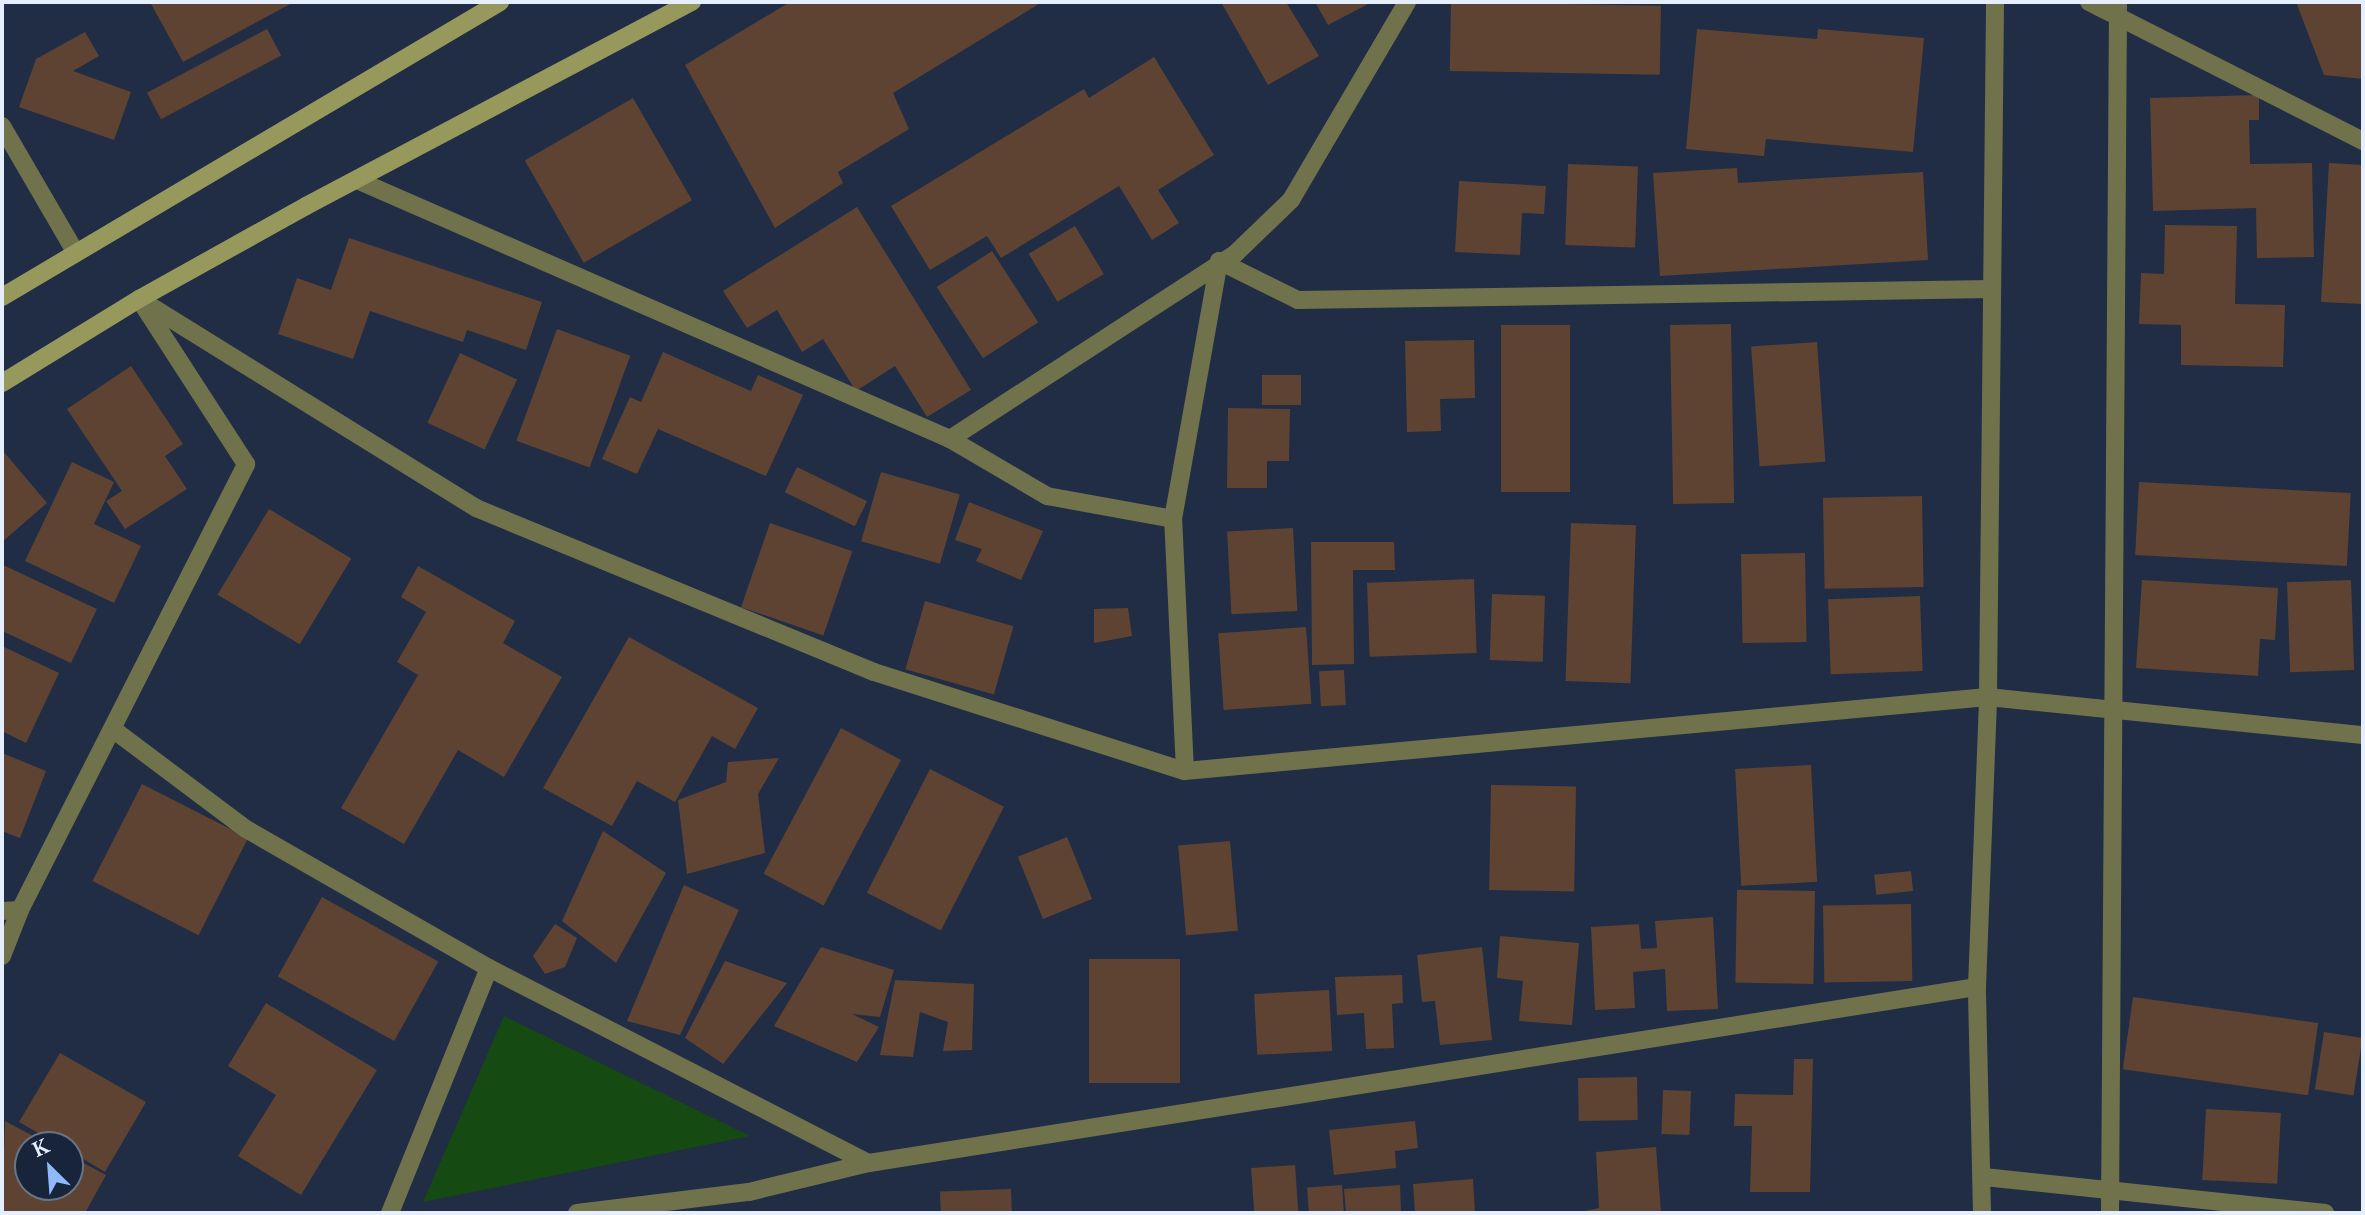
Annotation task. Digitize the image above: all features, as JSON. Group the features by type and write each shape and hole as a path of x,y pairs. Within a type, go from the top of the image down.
{"main road":[{"path":"2,297 500,2"},
{"path":"2,383 139,299 692,2"}],"street":[{"path":"950,439 1219,261 1236,253 1291,200 1407,2"},
{"path":"1982,1213 1984,1177 1977,987 1987,697 1995,2"},
{"path":"2089,2 2117,9 2363,141"},
{"path":"2110,1213 2117,9"},
{"path":"2,126 76,253"},
{"path":"357,180 950,439 1047,496 1173,519"},
{"path":"1219,261 1298,300 1992,289"},
{"path":"1185,771 1173,519 1219,261"},
{"path":"139,299 476,508 874,671 1185,771 1987,697 2363,735"},
{"path":"2,956 11,910 114,730 246,464 139,299"},
{"path":"114,730 246,829 489,968 869,1163"},
{"path":"390,1213 489,968"},
{"path":"577,1213 749,1192 869,1163 1977,987"},
{"path":"1984,1177 2325,1213"}],"green space":[{"path":"504,1016 750,1136 423,1202"}],"building":[{"path":"150,2 294,2 183,62"},
{"path":"790,2 1042,2 893,93 909,129 838,172 843,183 775,228 685,65"},
{"path":"1221,2 1286,2 1319,56 1268,85"},
{"path":"1315,2 1372,2 1328,25"},
{"path":"1451,2 1661,6 1660,75 1450,71"},
{"path":"2296,2 2363,2 2363,79 2324,75"},
{"path":"267,29 281,55 161,119 147,93"},
{"path":"1697,29 1817,39 1818,29 1924,38 1913,152 1766,139 1764,156 1686,149"},
{"path":"85,32 99,56 73,71 131,92 114,140 19,107 36,59"},
{"path":"1154,57 1214,155 1158,190 1179,223 1152,240 1119,186 1001,258 987,236 930,270 891,206 1084,89 1089,98"},
{"path":"2259,95 2259,120 2249,120 2250,164 2312,163 2314,257 2257,258 2256,208 2153,211 2150,98"},
{"path":"633,98 692,200 584,263 525,160"},
{"path":"2329,163 2363,165 2363,304 2321,302"},
{"path":"1568,164 1638,166 1635,247 1565,245"},
{"path":"1737,168 1738,183 1923,172 1928,260 1660,276 1653,173"},
{"path":"1459,181 1546,186 1544,214 1522,213 1520,255 1455,252"},
{"path":"857,207 971,390 927,417 895,366 856,391 823,339 802,352 777,310 747,328 723,291"},
{"path":"2165,225 2237,226 2235,304 2285,305 2283,367 2181,365 2181,325 2139,324 2141,273 2164,274"},
{"path":"1075,226 1104,274 1058,302 1029,254"},
{"path":"349,238 542,302 526,350 467,330 463,342 370,311 353,359 278,334 297,278 331,290"},
{"path":"992,251 1038,322 983,358 937,287"},
{"path":"1731,324 1734,503 1673,504 1670,325"},
{"path":"1501,325 1570,325 1570,492 1501,492"},
{"path":"557,329 630,356 590,468 516,441"},
{"path":"1474,340 1475,398 1440,399 1441,431 1407,432 1405,341"},
{"path":"1817,342 1825,462 1760,466 1751,347"},
{"path":"663,352 751,391 758,375 803,395 766,476 658,429 637,474 602,459 630,397 641,402"},
{"path":"460,353 517,380 485,449 427,423"},
{"path":"131,366 183,444 165,456 187,489 125,529 106,501 122,491 67,409"},
{"path":"1262,375 1301,375 1301,405 1262,405"},
{"path":"1228,408 1290,409 1289,461 1267,461 1267,488 1227,488"},
{"path":"4,452 47,503 2,542 2,454"},
{"path":"72,462 114,482 94,524 141,546 114,603 25,561"},
{"path":"797,467 867,501 855,526 785,492"},
{"path":"881,472 960,495 940,564 861,541"},
{"path":"2139,482 2351,493 2347,566 2135,555"},
{"path":"1922,496 1924,587 1825,589 1823,498"},
{"path":"969,502 1043,531 1021,580 976,561 982,549 955,540"},
{"path":"269,509 351,558 300,644 217,595"},
{"path":"770,523 852,551 823,635 741,607"},
{"path":"1571,523 1636,525 1630,683 1565,681"},
{"path":"1293,528 1297,611 1231,614 1227,531"},
{"path":"1311,542 1394,542 1395,570 1353,570 1354,664 1312,665"},
{"path":"1805,553 1807,642 1743,643 1741,554"},
{"path":"3,565 97,609 71,663 2,631"},
{"path":"418,566 515,621 503,643 562,677 504,777 458,750 404,844 341,808 418,675 397,662 426,612 401,597"},
{"path":"1474,579 1477,653 1370,657 1367,583"},
{"path":"2142,580 2278,588 2275,640 2260,639 2258,676 2136,668"},
{"path":"2351,580 2354,670 2290,672 2287,582"},
{"path":"1492,594 1545,596 1543,662 1490,660"},
{"path":"1920,596 1923,671 1831,674 1828,599"},
{"path":"925,601 1013,626 994,695 905,669"},
{"path":"1128,608 1132,636 1094,643 1094,609"},
{"path":"1306,627 1311,704 1224,710 1218,633"},
{"path":"629,637 758,708 735,749 712,736 675,802 637,781 612,826 543,788"},
{"path":"2,646 59,673 26,743 2,731"},
{"path":"1344,670 1346,705 1321,706 1319,671"},
{"path":"841,728 901,760 824,906 764,874"},
{"path":"2,753 46,771 20,838 2,831"},
{"path":"779,758 758,794 765,853 687,874 678,800 726,782 728,762"},
{"path":"1811,765 1817,882 1741,886 1735,769"},
{"path":"930,769 1004,807 941,931 867,893"},
{"path":"142,784 248,838 199,935 93,881"},
{"path":"1491,785 1576,786 1574,891 1489,890"},
{"path":"603,831 666,873 616,963 562,921"},
{"path":"1067,837 1092,899 1043,919 1018,857"},
{"path":"1230,841 1238,931 1186,935 1178,846"},
{"path":"1911,871 1913,891 1876,895 1874,875"},
{"path":"684,885 739,910 680,1035 627,1021"},
{"path":"1737,890 1815,891 1813,984 1735,983"},
{"path":"322,897 438,961 394,1041 278,977"},
{"path":"1911,904 1912,981 1824,983 1823,906"},
{"path":"1713,917 1718,1009 1667,1011 1665,969 1633,972 1635,1008 1595,1010 1591,927 1639,924 1641,949 1657,948 1655,921"},
{"path":"555,924 577,938 565,967 545,974 533,956"},
{"path":"1500,936 1579,943 1572,1025 1519,1021 1523,981 1497,978"},
{"path":"821,947 894,970 880,1017 852,1014 879,1027 857,1062 774,1026"},
{"path":"1482,947 1492,1040 1440,1045 1435,1001 1422,1002 1417,955"},
{"path":"1089,959 1180,959 1180,1083 1089,1083"},
{"path":"725,961 787,983 723,1064 685,1038"},
{"path":"1402,975 1403,1003 1392,1004 1394,1048 1366,1049 1364,1013 1337,1015 1335,977"},
{"path":"895,980 974,984 972,1050 943,1051 948,1022 920,1012 913,1057 880,1055"},
{"path":"1329,990 1332,1051 1257,1055 1254,994"},
{"path":"2133,997 2318,1023 2308,1095 2123,1069"},
{"path":"266,1003 377,1070 301,1195 238,1156 276,1095 228,1066"},
{"path":"2324,1032 2363,1038 2353,1095 2315,1089"},
{"path":"60,1053 146,1102 105,1172 84,1159 84,1131 35,1131 19,1122"},
{"path":"1794,1059 1813,1059 1810,1192 1750,1192 1752,1126 1734,1126 1735,1094 1793,1095"},
{"path":"1637,1077 1638,1120 1579,1121 1578,1078"},
{"path":"1663,1090 1691,1091 1689,1135 1661,1134"},
{"path":"2206,1109 2281,1113 2277,1184 2202,1180"},
{"path":"5,1121 24,1131 14,1131 14,1201 84,1201 84,1163 106,1175 85,1213 2,1213"},
{"path":"1415,1121 1418,1148 1395,1151 1396,1168 1334,1175 1329,1130"},
{"path":"1656,1147 1661,1213 1576,1213 1599,1208 1596,1152"},
{"path":"1295,1165 1298,1213 1254,1213 1251,1168"},
{"path":"1473,1179 1475,1213 1415,1213 1413,1184"},
{"path":"1342,1185 1344,1213 1309,1213 1307,1187"},
{"path":"1400,1185 1401,1213 1346,1213 1344,1189"},
{"path":"1011,1189 1012,1213 941,1213 940,1191"}]}
